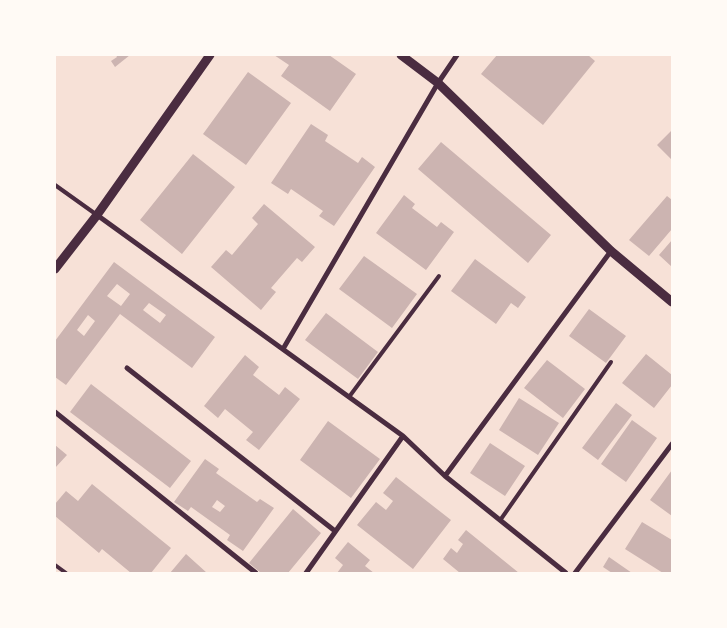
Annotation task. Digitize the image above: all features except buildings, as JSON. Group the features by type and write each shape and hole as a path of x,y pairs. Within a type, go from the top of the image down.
{"street":[{"path":"55,269 97,215 210,55"},
{"path":"401,55 438,83 611,251 672,302"},
{"path":"283,349 438,83 457,55"},
{"path":"97,215 404,436 445,476 566,573"},
{"path":"445,476 611,251"},
{"path":"127,368 336,531"},
{"path":"55,412 256,573"},
{"path":"306,573 404,436"},
{"path":"575,573 672,444"}],"lane":[{"path":"55,185 97,215"},
{"path":"349,397 439,276"},
{"path":"501,519 611,362"},
{"path":"55,565 66,573"}]}
